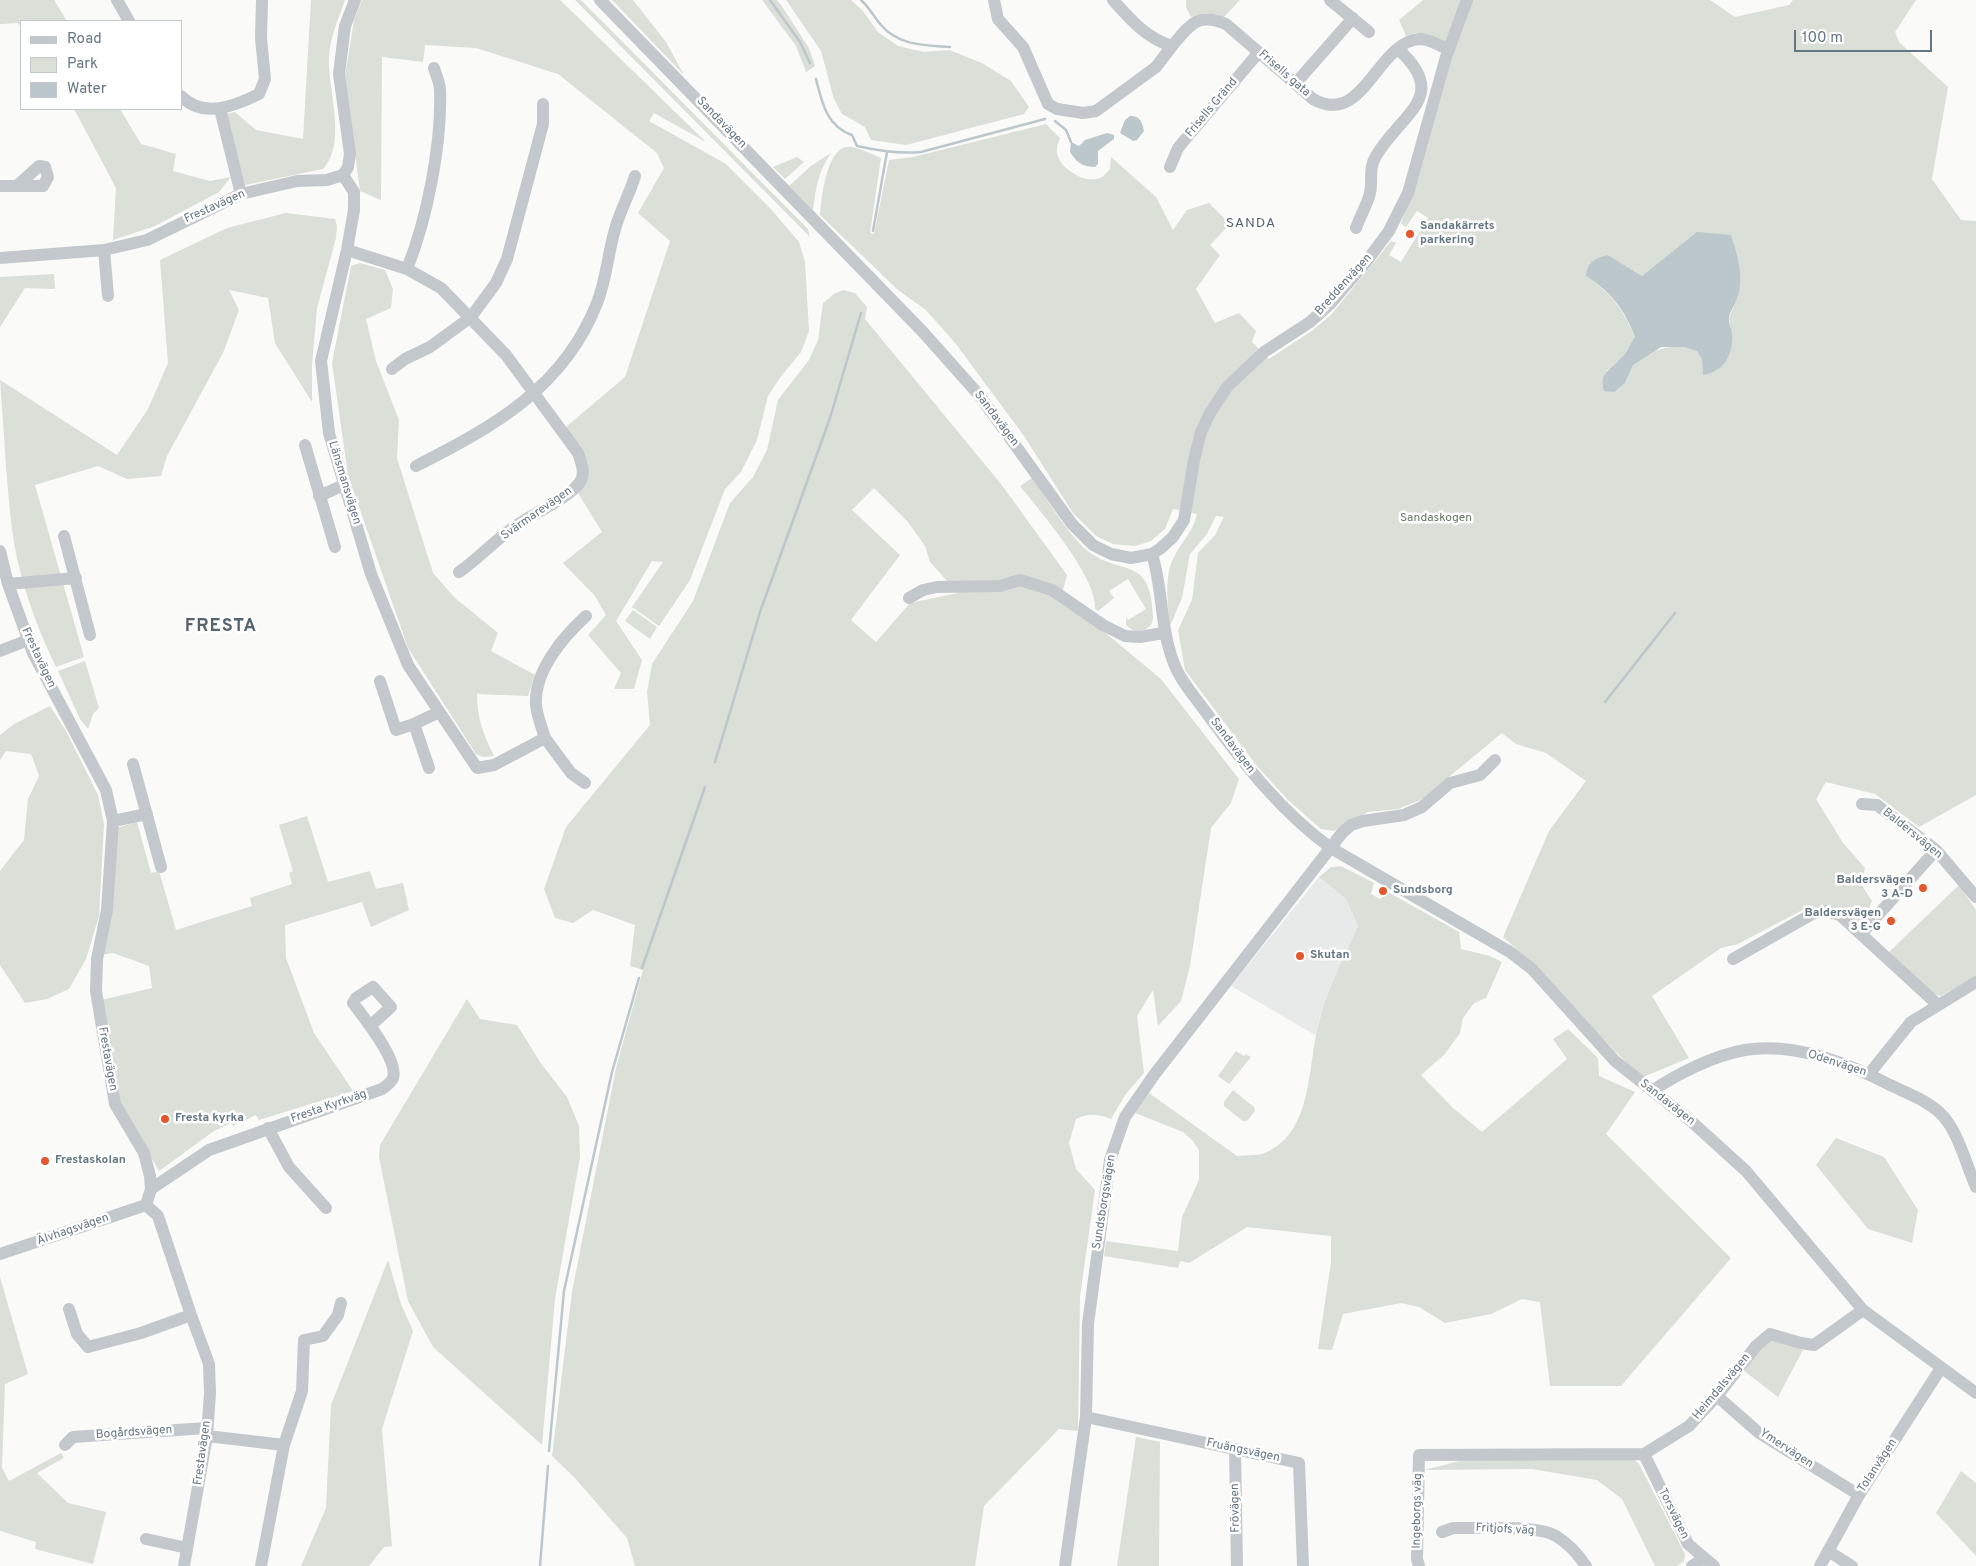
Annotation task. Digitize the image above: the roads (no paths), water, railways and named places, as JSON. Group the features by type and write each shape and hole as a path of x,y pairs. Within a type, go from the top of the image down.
{"street":[{"path":"117,0 128,20"},
{"path":"182,97 194,107 220,109 259,94 265,79 261,38 262,0"},
{"path":"343,175 348,168 350,154 339,74 345,26 355,0"},
{"name":"Sandavägen","path":"600,0 923,332 979,395 1072,524 1093,545 1111,554 1131,558 1152,554 1156,567 1164,633 1173,663 1183,680 1253,774 1299,822 1331,848 1510,952 1532,969 1615,1061 1692,1122 1746,1171 1864,1310 1976,1393"},
{"name":"Frisells gata","path":"994,0 998,19 1023,47 1048,104 1057,109 1083,113 1096,111 1156,67 1188,28 1198,20 1212,18 1226,24 1321,104 1339,105 1349,102 1406,42 1422,39 1449,50"},
{"path":"1113,0 1136,27 1160,42 1172,46"},
{"path":"1330,0 1369,32"},
{"name":"Breddenvägen","path":"1152,554 1173,537 1184,520 1194,460 1201,432 1210,412 1227,387 1264,352 1310,322 1330,304 1366,262 1389,231 1408,192 1449,50 1467,0"},
{"path":"1295,84 1353,18"},
{"path":"1356,228 1361,212 1370,195 1370,168 1377,154 1410,112 1423,89 1422,78 1398,49"},
{"name":"Frisells Gränd","path":"1170,167 1178,148 1259,52"},
{"path":"407,269 416,246 436,158 440,89 434,68"},
{"path":"392,369 405,359 430,347 471,317 496,283 507,259 543,124 543,104"},
{"path":"220,109 241,194"},
{"name":"Frestavägen","path":"0,258 104,250 147,240 241,194 297,181 327,180 343,175"},
{"name":"Länsmansvägen","path":"343,175 354,192 354,210 322,361 329,433 371,574 408,664 477,768 494,765 545,738"},
{"path":"416,466 479,434 534,394 548,382 576,347 587,327 607,270 616,225 635,176"},
{"path":"0,186 17,186"},
{"path":"104,250 108,296"},
{"name":"Svärmarevägen","path":"347,250 407,269 441,288 506,355 578,452 583,467 581,482 570,492 512,528 479,558 459,572"},
{"path":"305,446 335,547"},
{"path":"319,496 344,485"},
{"path":"64,536 90,635"},
{"name":"Frestavägen","path":"0,551 8,584 28,640 106,790 113,821 107,910 97,959 96,992 115,1104 144,1153 151,1189 146,1205 158,1216 209,1364 210,1393 207,1432 184,1566"},
{"path":"8,584 76,578"},
{"path":"909,598 923,590 937,587 1000,586 1020,580 1052,590 1103,625 1125,636 1140,637 1164,633"},
{"path":"585,783 571,773 545,738 536,705 539,681 567,633 586,616"},
{"path":"0,651 28,640"},
{"path":"380,681 396,730 439,712"},
{"path":"414,724 429,768"},
{"path":"1331,848 1351,825 1372,818 1404,815 1422,806 1450,783 1480,775 1495,760"},
{"path":"133,764 161,867"},
{"name":"Baldersvägen","path":"1862,804 1877,805 1936,850 1976,898"},
{"path":"113,821 147,814"},
{"name":"Sundsborgsvägen","path":"1065,1566 1086,1417 1088,1324 1092,1294 1110,1160 1125,1117 1154,1075 1331,848"},
{"path":"1862,933 1936,850"},
{"path":"1733,958 1812,914 1824,911 1840,914 1937,1004"},
{"path":"1869,1074 1911,1022 1937,1004 1976,982"},
{"name":"Fresta Kyrkväg","path":"151,1189 209,1150 382,1089 389,1084 393,1078 394,1067 370,1026"},
{"name":"Odenvägen","path":"1652,1091 1702,1064 1744,1050 1785,1049 1828,1059 1869,1074 1925,1102 1943,1115 1951,1127 1976,1186"},
{"path":"268,1128 289,1167 326,1208"},
{"name":"Älvhagsvägen","path":"0,1254 146,1205"},
{"path":"262,1566 284,1445 302,1391 304,1340 323,1336 338,1315 341,1303"},
{"path":"69,1310 77,1334 88,1347 141,1333 191,1315"},
{"name":"Heimdalsvägen","path":"1644,1454 1689,1426 1717,1396 1756,1346 1770,1334 1801,1343 1814,1344 1864,1310"},
{"name":"Tolanvägen","path":"1820,1566 1860,1495 1941,1368"},
{"name":"Ymervägen","path":"1717,1396 1759,1433 1860,1495"},
{"name":"Fruängsvägen","path":"1086,1417 1299,1463 1303,1566"},
{"name":"Bogårdsvägen","path":"65,1445 73,1437 207,1432 284,1445"},
{"name":"Frövägen","path":"1235,1449 1237,1566"},
{"name":"Ingeborgs väg","path":"1419,1566 1417,1559 1420,1455 1644,1454"},
{"name":"Torsvägen","path":"1644,1454 1688,1544 1703,1559 1714,1566"},
{"name":"Fritjofs väg","path":"1442,1532 1453,1528 1526,1529 1555,1536 1576,1552 1586,1566"},
{"path":"146,1539 187,1548"},
{"path":"1828,1551 1852,1566"},
{"path":"1692,1566 1703,1559"}],"water":[{"path":"1130,116 1140,120 1144,131 1137,140 1133,141 1120,133 1125,120"},
{"path":"1107,133 1114,135 1114,139 1098,151 1098,164 1095,167 1080,163 1070,152 1071,142 1079,146 1085,140"},
{"path":"1697,232 1731,235 1737,256 1740,270 1740,285 1729,317 1732,340 1726,361 1717,370 1703,375 1702,359 1697,351 1685,347 1661,347 1633,365 1625,383 1614,392 1604,391 1603,380 1606,372 1625,354 1635,337 1616,302 1586,276 1588,267 1595,259 1608,255 1642,276"}],"waterway":[{"path":"770,0 800,42 810,63"},
{"path":"861,0 881,25 896,37 913,43 950,47"},
{"path":"816,79 823,105 831,120 852,135 857,146 873,149 896,152 921,152 1045,119"},
{"path":"1055,121 1066,130 1071,142"},
{"path":"873,231 887,152"},
{"path":"715,762 760,612 830,418 861,313"},
{"path":"1605,702 1675,613"},
{"path":"642,968 705,787"},
{"path":"549,1451 564,1291 612,1072 639,978"},
{"path":"540,1566 548,1466"}],"place":[{"name":"Sandakärrets parkering","path":"1410,234"},
{"name":"Baldersvägen 3 A-D","path":"1923,888"},
{"name":"Sundsborg","path":"1383,891"},
{"name":"Baldersvägen 3 E-G","path":"1891,921"},
{"name":"Skutan","path":"1300,956"},
{"name":"Fresta kyrka","path":"165,1119"},
{"name":"Frestaskolan","path":"45,1161"}],"district":[{"name":"SANDA","path":"1251,224"},
{"name":"FRESTA","path":"221,627"}],"park label":[{"name":"Sandaskogen","path":"1436,519"}]}
